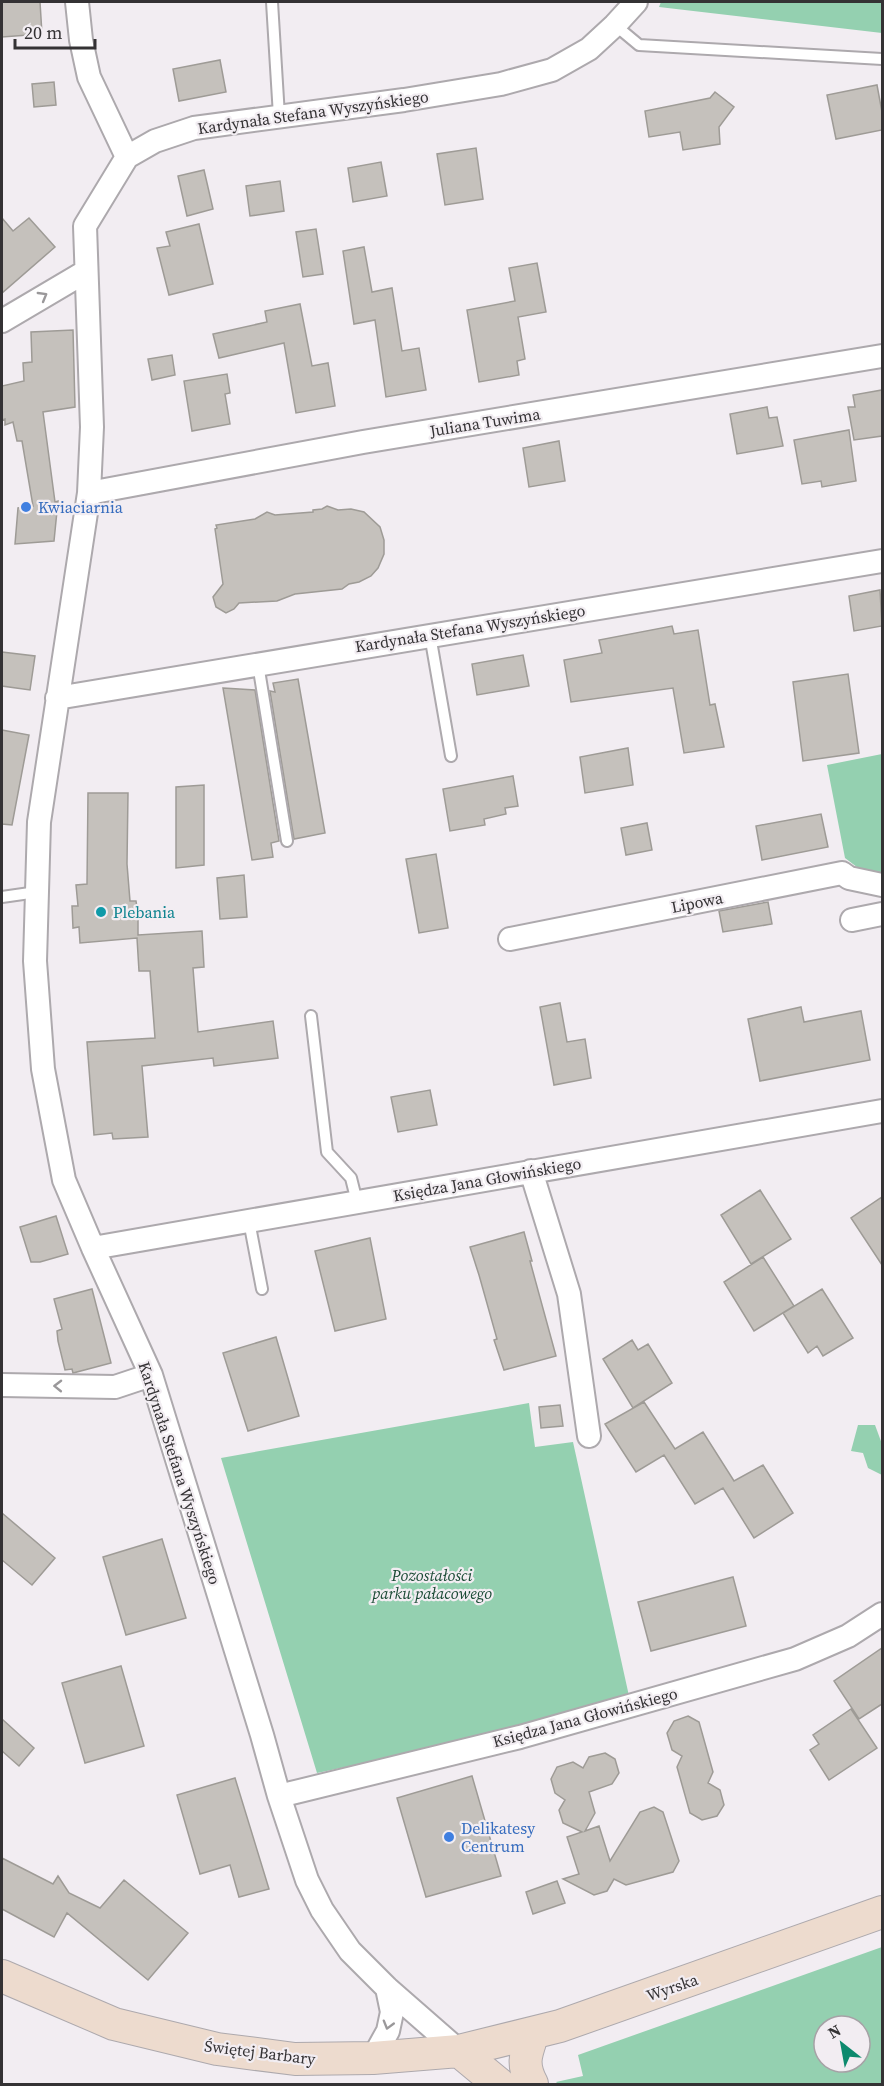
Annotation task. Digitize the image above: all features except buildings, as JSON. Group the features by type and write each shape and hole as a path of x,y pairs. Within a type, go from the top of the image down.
{"street":[{"path":"77,2 81,40 89,77 127,157"},
{"name":"Kardynała Stefana Wyszyńskiego","path":"459,2052 387,1988 350,1951 322,1910 307,1880 279,1796 151,1375 64,1180 43,1069 36,961 37,892 39,822 89,493 92,427 85,226 127,157 155,141 194,128 501,84 552,70 589,49 636,2"},
{"path":"2,321 86,272"},
{"name":"Juliana Tuwima","path":"89,493 363,442 882,356"},
{"name":"Kardynała Stefana Wyszyńskiego","path":"57,698 882,561"},
{"name":"Lipowa","path":"510,939 842,873 849,878 882,885"},
{"path":"852,921 882,914"},
{"name":"Księdza Jana Głowińskiego","path":"93,1248 882,1111"},
{"path":"531,1171 569,1294 589,1436"},
{"path":"2,1385 115,1387 151,1375"},
{"name":"Księdza Jana Głowińskiego","path":"279,1796 520,1737 795,1659 848,1636 882,1614"},
{"name":"Wyrska","path":"459,2052 560,2026 882,1912"},
{"name":"Świętej Barbary","path":"2,1976 114,2024 217,2049 295,2059 373,2058 459,2052"},
{"path":"373,2058 388,2031 392,2012 387,1988"},
{"path":"532,2085 527,2076 524,2059 533,2032"},
{"path":"459,2052 499,2085"}],"lane":[{"path":"272,2 279,116"},
{"path":"615,25 639,45 882,59"},
{"path":"430,635 451,756"},
{"path":"258,664 287,842"},
{"path":"2,897 37,892"},
{"path":"311,1016 327,1152 351,1178 357,1202"},
{"path":"249,1221 262,1289"}],"green space":[{"path":"661,2 882,2 882,33 659,7"},
{"path":"882,754 882,886 845,858 827,765"},
{"name":"Pozostałości parku pałacowego","path":"529,1403 535,1447 573,1442 629,1696 559,1722 317,1773 221,1458"},
{"path":"858,1425 875,1425 882,1444 882,1475 868,1468 863,1453 851,1451"},
{"path":"882,1947 882,2084 558,2084 556,2082 583,2076 578,2055"}],"place":[{"name":"Kwiaciarnia","path":"26,507"},
{"name":"Plebania","path":"101,912"},
{"name":"Delikatesy Centrum","path":"449,1837"}]}
